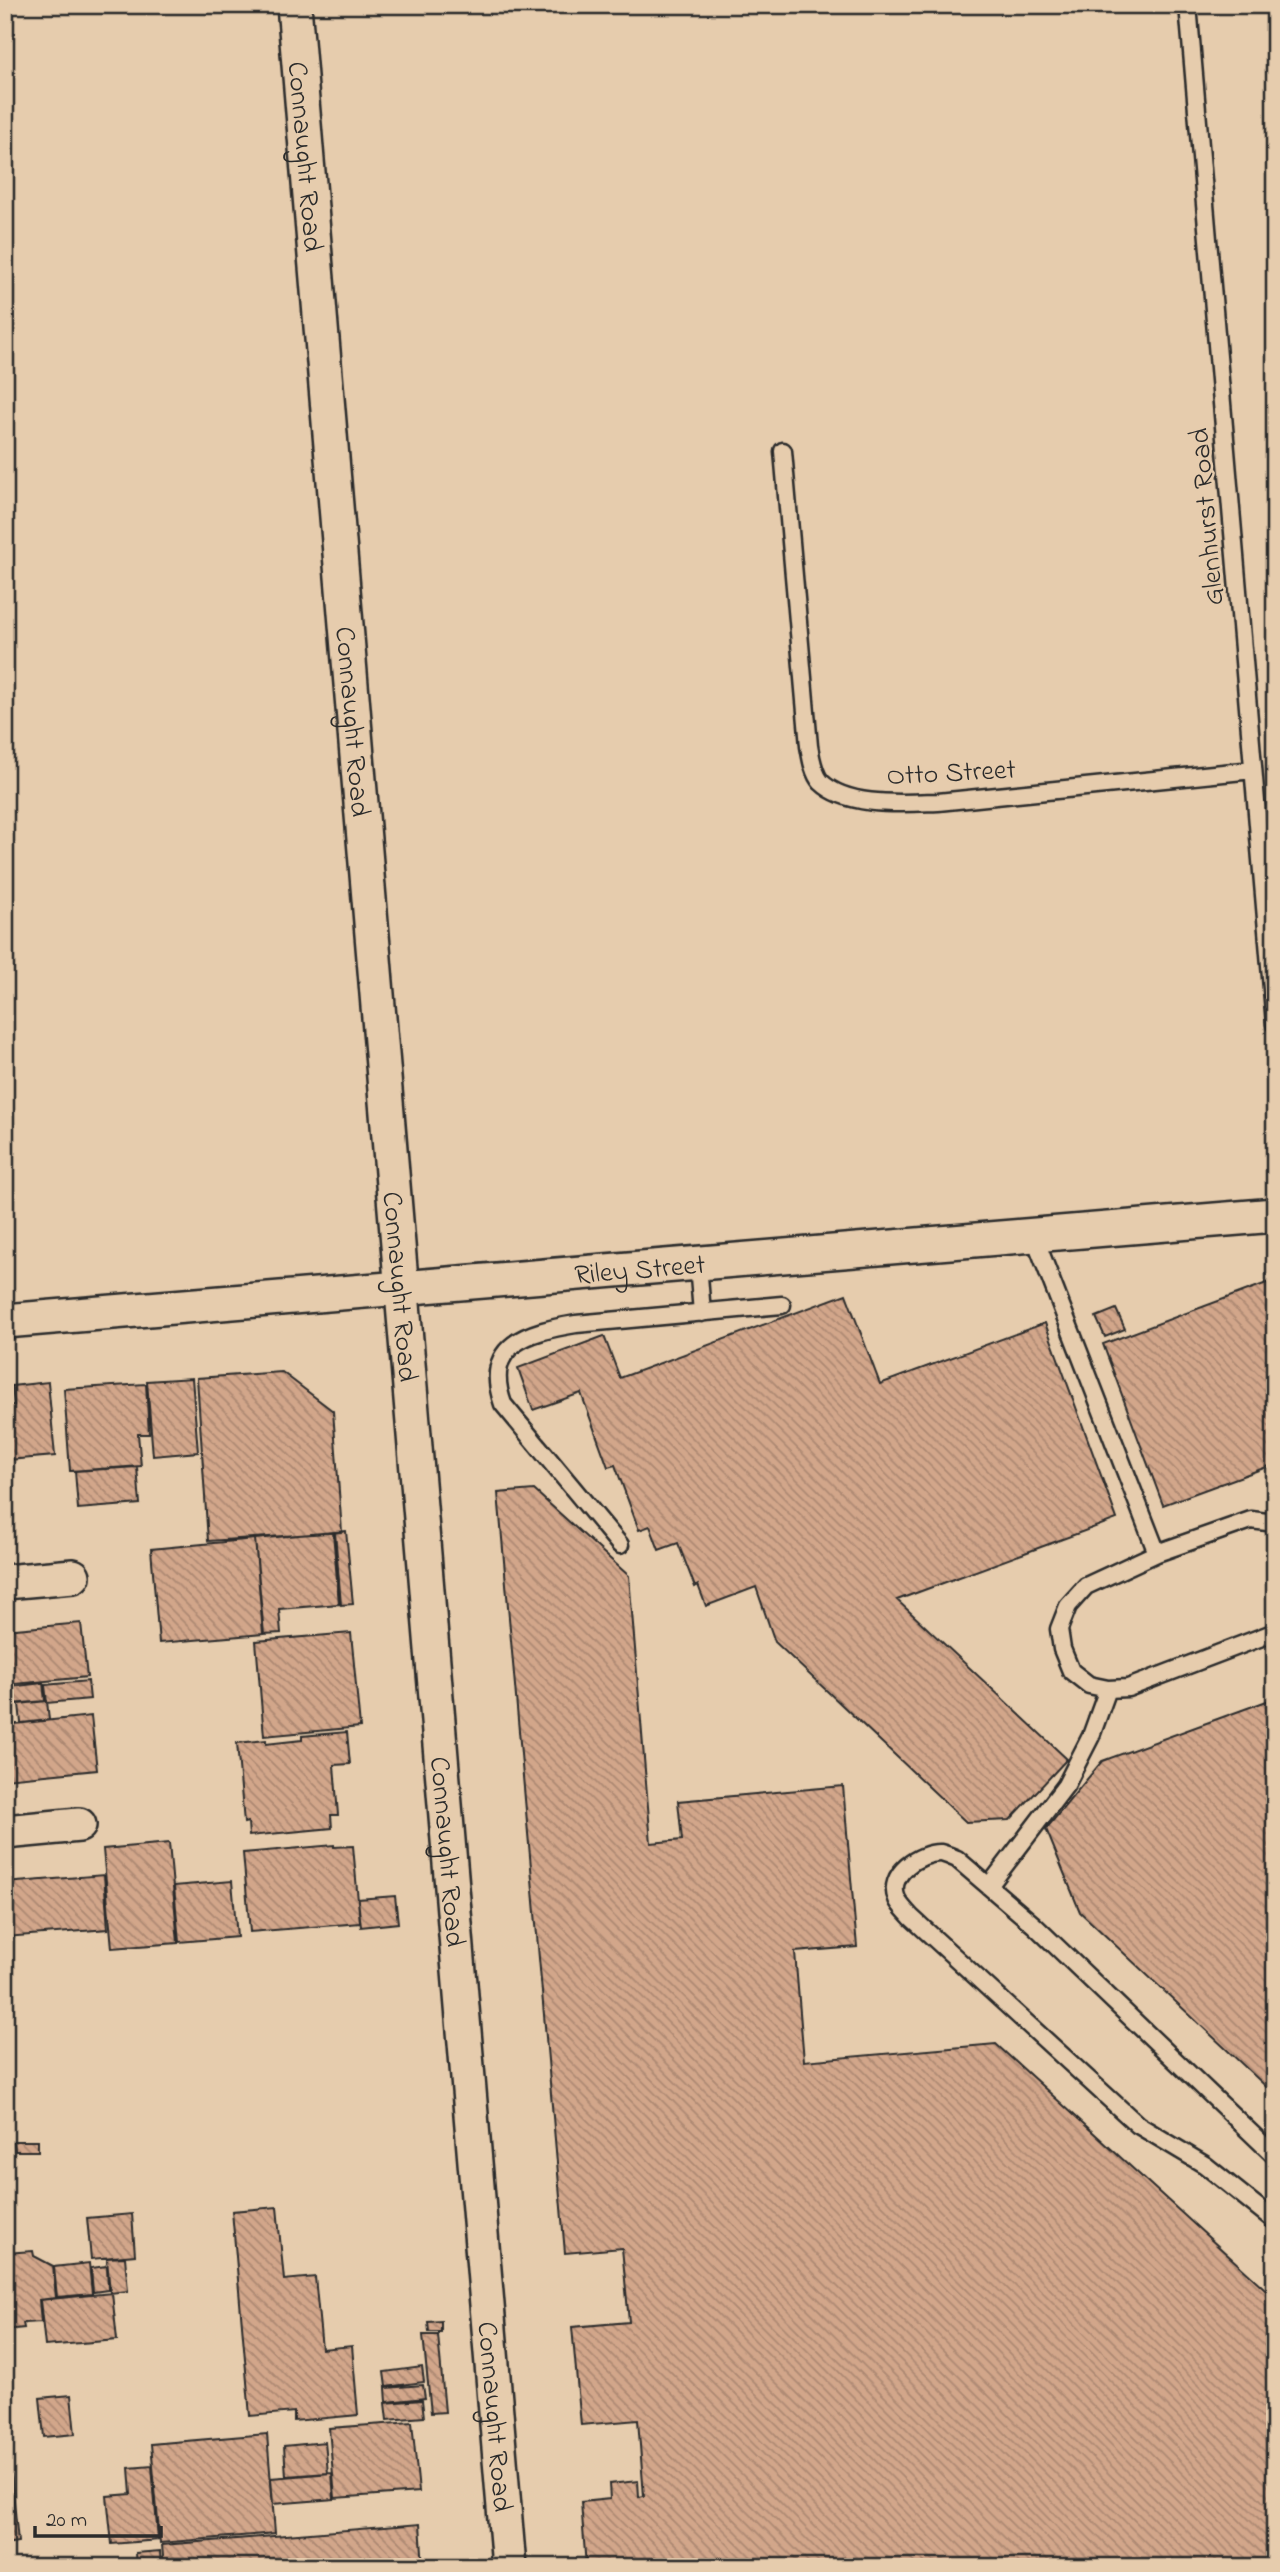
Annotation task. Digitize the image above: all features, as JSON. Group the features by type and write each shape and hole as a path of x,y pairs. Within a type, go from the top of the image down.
{"street":[{"name":"Connaught Road","path":"294,5 509,2567"},
{"name":"Riley Street","path":"5,1321 1275,1215"},
{"path":"5,1582 73,1576"},
{"path":"5,1832 79,1825"}],"lane":[{"name":"Glenhurst Road","path":"1188,5 1275,1024"},
{"name":"Otto Street","path":"783,451 809,746 820,781 838,792 861,800 892,803 938,802 1253,770"},
{"path":"1034,1236 1157,1553"},
{"path":"698,1264 702,1313"},
{"path":"620,1545 503,1404 497,1385 502,1358 513,1344 542,1330 576,1324 782,1305"},
{"path":"1275,1523 1251,1520 1157,1553 1086,1586 1068,1606 1059,1629 1062,1649 1071,1671 1089,1685 1108,1689 1128,1688 1275,1632"},
{"path":"989,1886 1066,1785 1091,1736 1108,1689"},
{"path":"1275,2156 1034,1925 957,1859 942,1853 923,1856 901,1873 895,1886 897,1899 911,1917 1138,2125 1205,2165 1275,2221"}],"building":[{"path":"1275,1281 1275,1464 1163,1505 1103,1344"},
{"path":"846,1294 880,1384 1045,1323 1117,1519 897,1600 1067,1759 1010,1820 966,1822 775,1642 756,1587 706,1606 698,1585 695,1587 678,1543 659,1550 650,1526 639,1530 615,1465 608,1467 581,1393 533,1410 518,1368 604,1336 620,1378"},
{"path":"1116,1309 1125,1329 1105,1337 1096,1317"},
{"path":"282,1372 333,1411 342,1532 208,1541 197,1378"},
{"path":"192,1378 198,1452 153,1456 147,1381"},
{"path":"48,1382 55,1456 8,1460 13,1509 5,1510 5,1406 14,1405 12,1386"},
{"path":"146,1384 149,1434 138,1434 141,1466 70,1471 64,1389"},
{"path":"137,1467 140,1504 78,1509 75,1471"},
{"path":"534,1490 629,1576 651,1843 682,1840 678,1801 843,1786 857,1947 795,1952 804,2061 996,2044 1275,2298 1275,2567 586,2567 581,2502 610,2499 609,2484 638,2481 639,2497 644,2496 638,2420 581,2425 572,2327 629,2322 622,2248 565,2253 498,1493"},
{"path":"346,1531 353,1604 341,1605 335,1532"},
{"path":"333,1532 339,1604 279,1609 281,1633 264,1634 255,1539"},
{"path":"255,1539 263,1634 159,1643 151,1549"},
{"path":"81,1623 87,1677 5,1685 5,1630"},
{"path":"351,1633 360,1727 264,1736 256,1641"},
{"path":"88,1681 90,1699 47,1703 45,1685"},
{"path":"43,1683 45,1701 11,1704 9,1687"},
{"path":"1275,1698 1275,2095 1080,1912 1046,1829 1102,1761"},
{"path":"47,1701 49,1720 21,1723 19,1704"},
{"path":"91,1716 97,1770 5,1779 5,1725"},
{"path":"347,1732 350,1764 334,1765 338,1815 331,1815 332,1828 249,1836 248,1822 244,1823 237,1743 266,1740 266,1744 302,1740 302,1736"},
{"path":"169,1843 178,1943 112,1948 103,1849"},
{"path":"334,1845 353,1846 360,1923 250,1932 243,1853"},
{"path":"104,1875 108,1929 5,1937 5,1883"},
{"path":"232,1881 237,1937 179,1942 174,1886"},
{"path":"395,1896 398,1923 361,1927 358,1899"},
{"path":"14,2141 38,2141 38,2151 15,2151"},
{"path":"277,2207 284,2280 315,2277 322,2349 352,2346 358,2415 294,2421 294,2412 250,2416 232,2211"},
{"path":"132,2214 135,2255 91,2259 87,2218"},
{"path":"33,2251 34,2256 53,2266 56,2298 39,2300 41,2322 23,2323 24,2328 5,2330 5,2253"},
{"path":"125,2257 128,2291 110,2293 107,2258"},
{"path":"89,2263 92,2294 57,2297 54,2267"},
{"path":"107,2266 108,2290 93,2292 91,2268"},
{"path":"112,2293 117,2340 45,2346 40,2300"},
{"path":"441,2321 441,2332 429,2332 428,2322"},
{"path":"423,2335 438,2335 445,2412 431,2413"},
{"path":"422,2367 424,2382 386,2387 384,2372"},
{"path":"423,2385 425,2398 387,2402 386,2388"},
{"path":"5,2391 11,2452 5,2452"},
{"path":"71,2395 75,2434 44,2437 40,2398"},
{"path":"422,2400 424,2417 387,2420 385,2403"},
{"path":"412,2422 419,2492 335,2498 329,2428"},
{"path":"267,2434 275,2533 160,2543 151,2444"},
{"path":"325,2442 328,2473 286,2476 284,2446"},
{"path":"5,2460 10,2460 18,2542 5,2544"},
{"path":"152,2466 158,2540 112,2544 107,2496 131,2494 129,2468"},
{"path":"332,2473 334,2499 273,2504 271,2478"},
{"path":"420,2524 423,2567 164,2567 162,2545"},
{"path":"160,2551 161,2567 137,2567 136,2553"}]}
